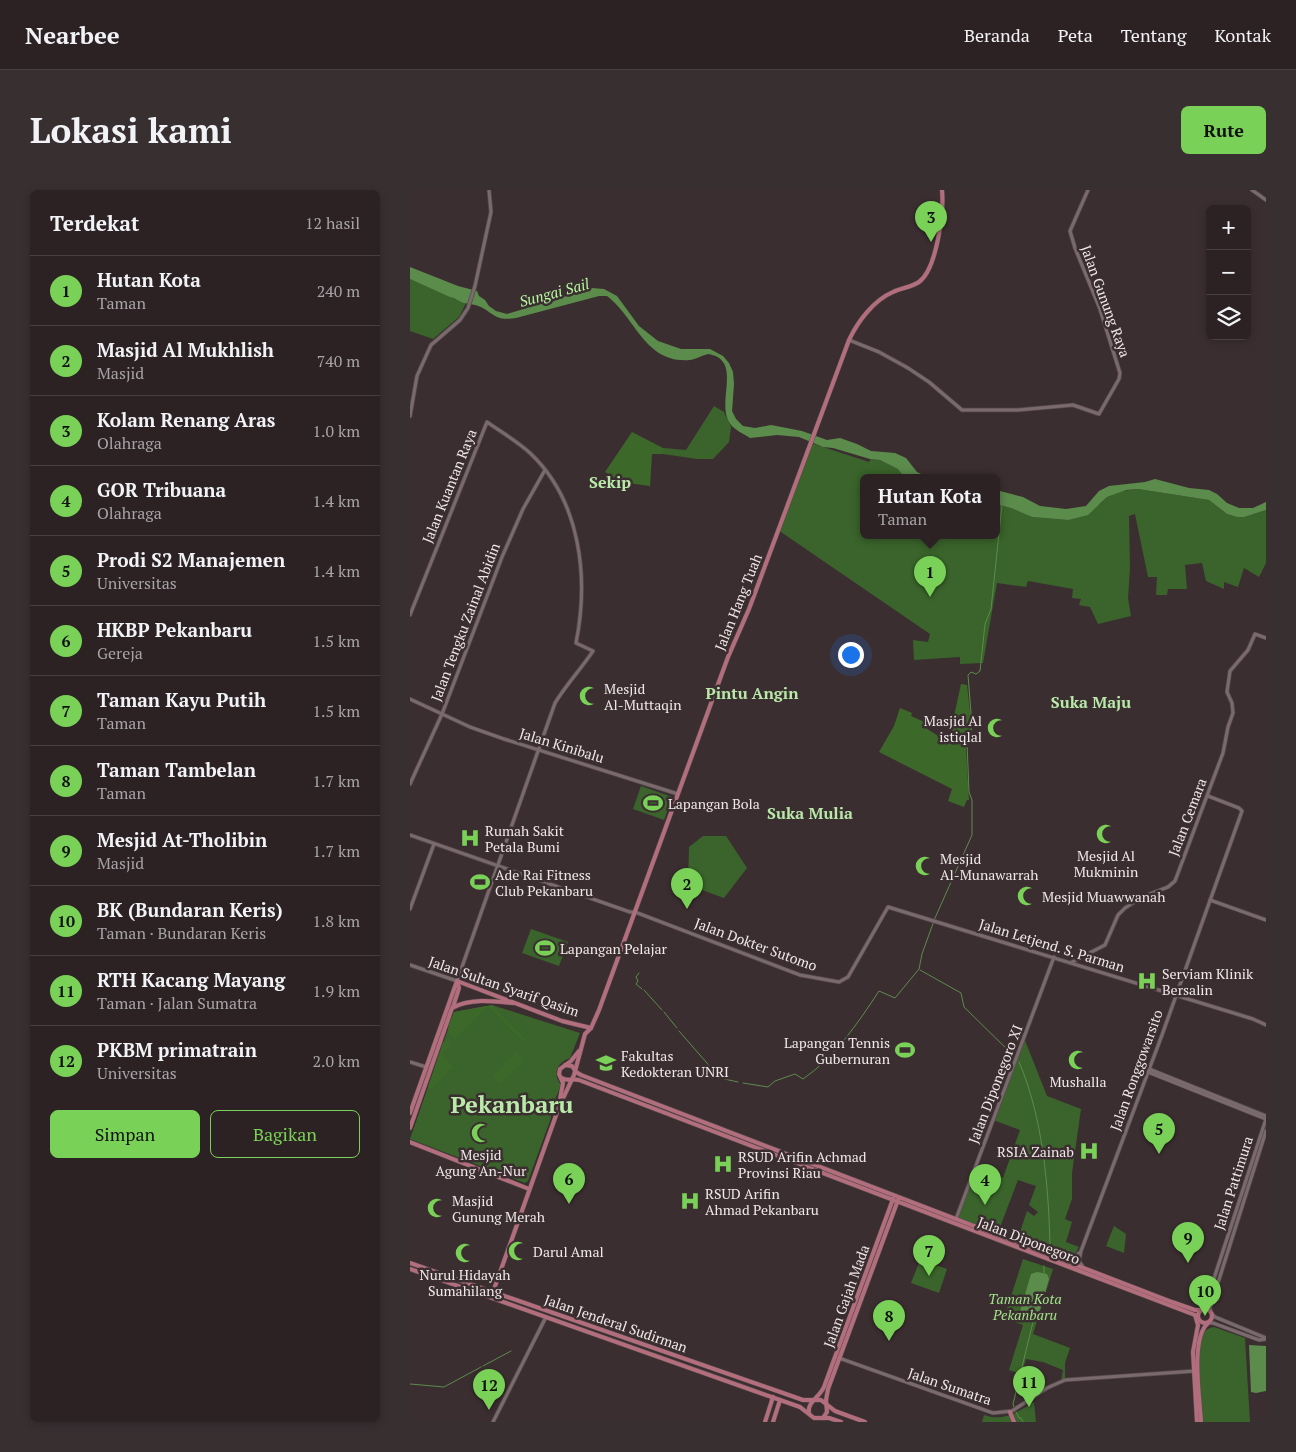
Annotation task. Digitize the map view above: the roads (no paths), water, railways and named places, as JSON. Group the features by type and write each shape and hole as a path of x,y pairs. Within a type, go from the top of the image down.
{"main road":[{"name":"Jalan Hang Tuah","path":"575,1071 585,1034 591,1028 602,1003 731,650 749,609 850,340 864,316 883,298 892,292 917,283 925,274 931,262 939,233 942,190"},
{"name":"Jalan Sultan Syarif Qasim","path":"456,981 562,1021 591,1028"},
{"path":"410,1128 459,988 456,981"},
{"path":"410,1113 456,981"},
{"path":"452,1008 490,1000 513,1003"},
{"name":"Jalan Hang Tuah","path":"565,1065 572,1061 580,1050"},
{"path":"426,1068 434,1061"},
{"path":"493,1292 559,1107 574,1075 575,1071 572,1066 565,1065 559,1071 563,1083 559,1107"},
{"name":"Jalan Diponegoro","path":"575,1071 898,1200 1122,1285 1194,1314 1198,1318"},
{"path":"562,1078 571,1079"},
{"name":"Jalan Diponegoro","path":"571,1079 579,1080 893,1198"},
{"path":"410,1142 529,1189"},
{"name":"Jalan Gajah Mada","path":"826,1404 826,1394 893,1198"},
{"name":"Jalan Diponegoro","path":"898,1200 956,1219 987,1234 1066,1261 1122,1285 1195,1310 1201,1310"},
{"name":"Jalan Gajah Mada","path":"855,1310 898,1200"},
{"name":"Jalan Jenderal Sudirman","path":"410,1263 803,1400 814,1400"},
{"name":"Jalan Jenderal Sudirman","path":"410,1269 800,1407 810,1415"},
{"path":"1197,1422 1196,1371 1197,1345 1203,1328 1212,1318 1206,1310 1201,1310 1198,1314 1198,1325 1193,1349 1196,1371 1201,1422"},
{"path":"1198,1318 1202,1323 1208,1323"},
{"path":"584,1331 586,1325"},
{"name":"Jalan Gajah Mada","path":"814,1400 824,1388 843,1344"},
{"path":"728,1381 730,1374"},
{"path":"765,1422 773,1398"},
{"path":"773,1422 780,1400"},
{"path":"842,1422 829,1418 817,1419 810,1415 808,1408 814,1400 821,1400 835,1411 865,1422"},
{"path":"821,1418 827,1412 826,1404"},
{"path":"770,1406 777,1409"},
{"path":"1010,1412 1014,1422"}],"street":[{"path":"410,416 417,376 431,345 460,320 468,308 491,212 489,190"},
{"name":"Jalan Gunung Raya","path":"850,340 879,352 908,368 929,382 962,410 1018,410 1073,405 1100,414 1119,379 1120,373 1100,309 1070,231 1088,190"},
{"path":"1252,190 1266,200"},
{"name":"Jalan Kuantan Raya","path":"410,615 487,422 531,454 545,470"},
{"path":"456,981 554,703 584,666 593,651 576,643 579,629 580,587 579,551 576,534 563,496 545,470"},
{"name":"Jalan Tengku Zainal Abidin","path":"410,784 442,714 505,549 523,509 545,470"},
{"name":"Jalan Cemara","path":"1072,962 1105,945 1118,916 1125,908 1142,897 1168,887 1173,883 1223,753 1232,713 1232,703 1227,692 1231,668 1251,646 1255,634 1266,638"},
{"name":"Jalan Kinibalu","path":"410,699 475,728 537,750 678,794"},
{"name":"Jalan Ronggowarsito","path":"1083,1268 1079,1261 1081,1251 1242,811 1239,808 1208,796"},
{"name":"Jalan Dokter Sutomo","path":"410,836 630,912 635,912 800,975 839,982 845,980 851,974 888,907"},
{"path":"410,909 434,844"},
{"path":"1210,900 1266,920"},
{"name":"Jalan Letjend. S. Parman","path":"888,907 1072,962 1253,1019 1266,1025"},
{"name":"Jalan Diponegoro XI","path":"956,1219 1054,957"},
{"name":"Jalan Sultan Syarif Qasim","path":"410,965 456,981"},
{"path":"410,1062 426,1068"},
{"path":"1148,1070 1266,1118"},
{"name":"Jalan Pattimura","path":"1201,1310 1206,1303 1266,1118"},
{"name":"Jalan Pattimura","path":"1210,1313 1211,1301 1266,1130"},
{"path":"1066,1261 1073,1260 1081,1251"},
{"path":"1210,1313 1215,1317 1266,1339"},
{"path":"493,1422 546,1317"},
{"path":"1208,1323 1213,1323 1259,1340 1266,1339"},
{"name":"Jalan Sumatra","path":"839,1358 983,1411 992,1413 1010,1412"},
{"path":"1010,1412 1047,1388 1065,1380 1196,1371"}],"waterway":[{"path":"1000,524 1002,505"},
{"path":"743,1083 768,1087 775,1081 795,1074 803,1079 836,1050 879,991 895,998 919,969 922,954 935,918 972,835 972,800 969,792 967,742 972,726 968,675 971,672 976,674 980,671 985,624 991,609 998,539"},
{"path":"920,970 961,993 964,1007 1014,1056"},
{"path":"639,973 636,977 638,981 636,984 642,989"},
{"path":"644,990 662,1010"},
{"path":"664,1012 677,1028"},
{"path":"679,1031 720,1078 738,1082"},
{"path":"1019,1062 1034,1106 1043,1154 1050,1249"},
{"path":"1044,1266 1044,1273"},
{"path":"1014,1407 1013,1404 1033,1322"},
{"path":"483,1366 511,1351"},
{"path":"410,1384 444,1387 481,1367"},
{"path":"1016,1412 1023,1422"}],"place":[{"name":"Kolam Renang Aras","path":"931,242"},
{"name":"Hutan Kota","path":"930,597"},
{"name":"Mesjid Al-Muttaqin","path":"589,696"},
{"name":"Masjid Al istiqlal","path":"997,728"},
{"name":"Lapangan Bola","path":"653,803"},
{"name":"Mesjid Al Mukminin","path":"1106,834"},
{"name":"Rumah Sakit Petala Bumi","path":"470,838"},
{"name":"Mesjid Al-Munawarrah","path":"925,866"},
{"name":"Ade Rai Fitness Club Pekanbaru","path":"480,882"},
{"name":"Mesjid Muawwanah","path":"1027,896"},
{"name":"Masjid Al Mukhlish","path":"687,909"},
{"name":"Lapangan Pelajar","path":"545,948"},
{"name":"Serviam Klinik Bersalin","path":"1147,981"},
{"name":"Lapangan Tennis Gubernuran","path":"905,1050"},
{"name":"Mushalla","path":"1078,1060"},
{"name":"Fakultas Kedokteran UNRI","path":"606,1063"},
{"name":"Mesjid Agung An-Nur","path":"481,1133"},
{"name":"RSIA Zainab","path":"1089,1151"},
{"name":"Prodi S2 Manajemen","path":"1159,1154"},
{"name":"RSUD Arifin Achmad Provinsi Riau","path":"723,1164"},
{"name":"RSUD Arifin Ahmad Pekanbaru","path":"690,1201"},
{"name":"HKBP Pekanbaru","path":"569,1204"},
{"name":"GOR Tribuana","path":"985,1205"},
{"name":"Masjid Gunung Merah","path":"437,1208"},
{"name":"Darul Amal","path":"518,1251"},
{"name":"Nurul Hidayah Sumahilang","path":"465,1253"},
{"name":"Mesjid At-Tholibin","path":"1188,1263"},
{"name":"Taman Kayu Putih","path":"929,1276"},
{"name":"BK (Bundaran Keris)","path":"1205,1316"},
{"name":"Taman Tambelan","path":"889,1341"},
{"name":"RTH Kacang Mayang","path":"1029,1407"},
{"name":"PKBM primatrain","path":"489,1410"}],"district":[{"name":"Sekip","path":"610,482"},
{"name":"Pintu Angin","path":"752,693"},
{"name":"Suka Maju","path":"1091,702"},
{"name":"Suka Mulia","path":"810,813"},
{"name":"Pekanbaru","path":"512,1104"}],"water label":[{"name":"Sungai Sail","path":"554,292"}],"park label":[{"name":"Taman Kota Pekanbaru","path":"1025,1306"}]}
